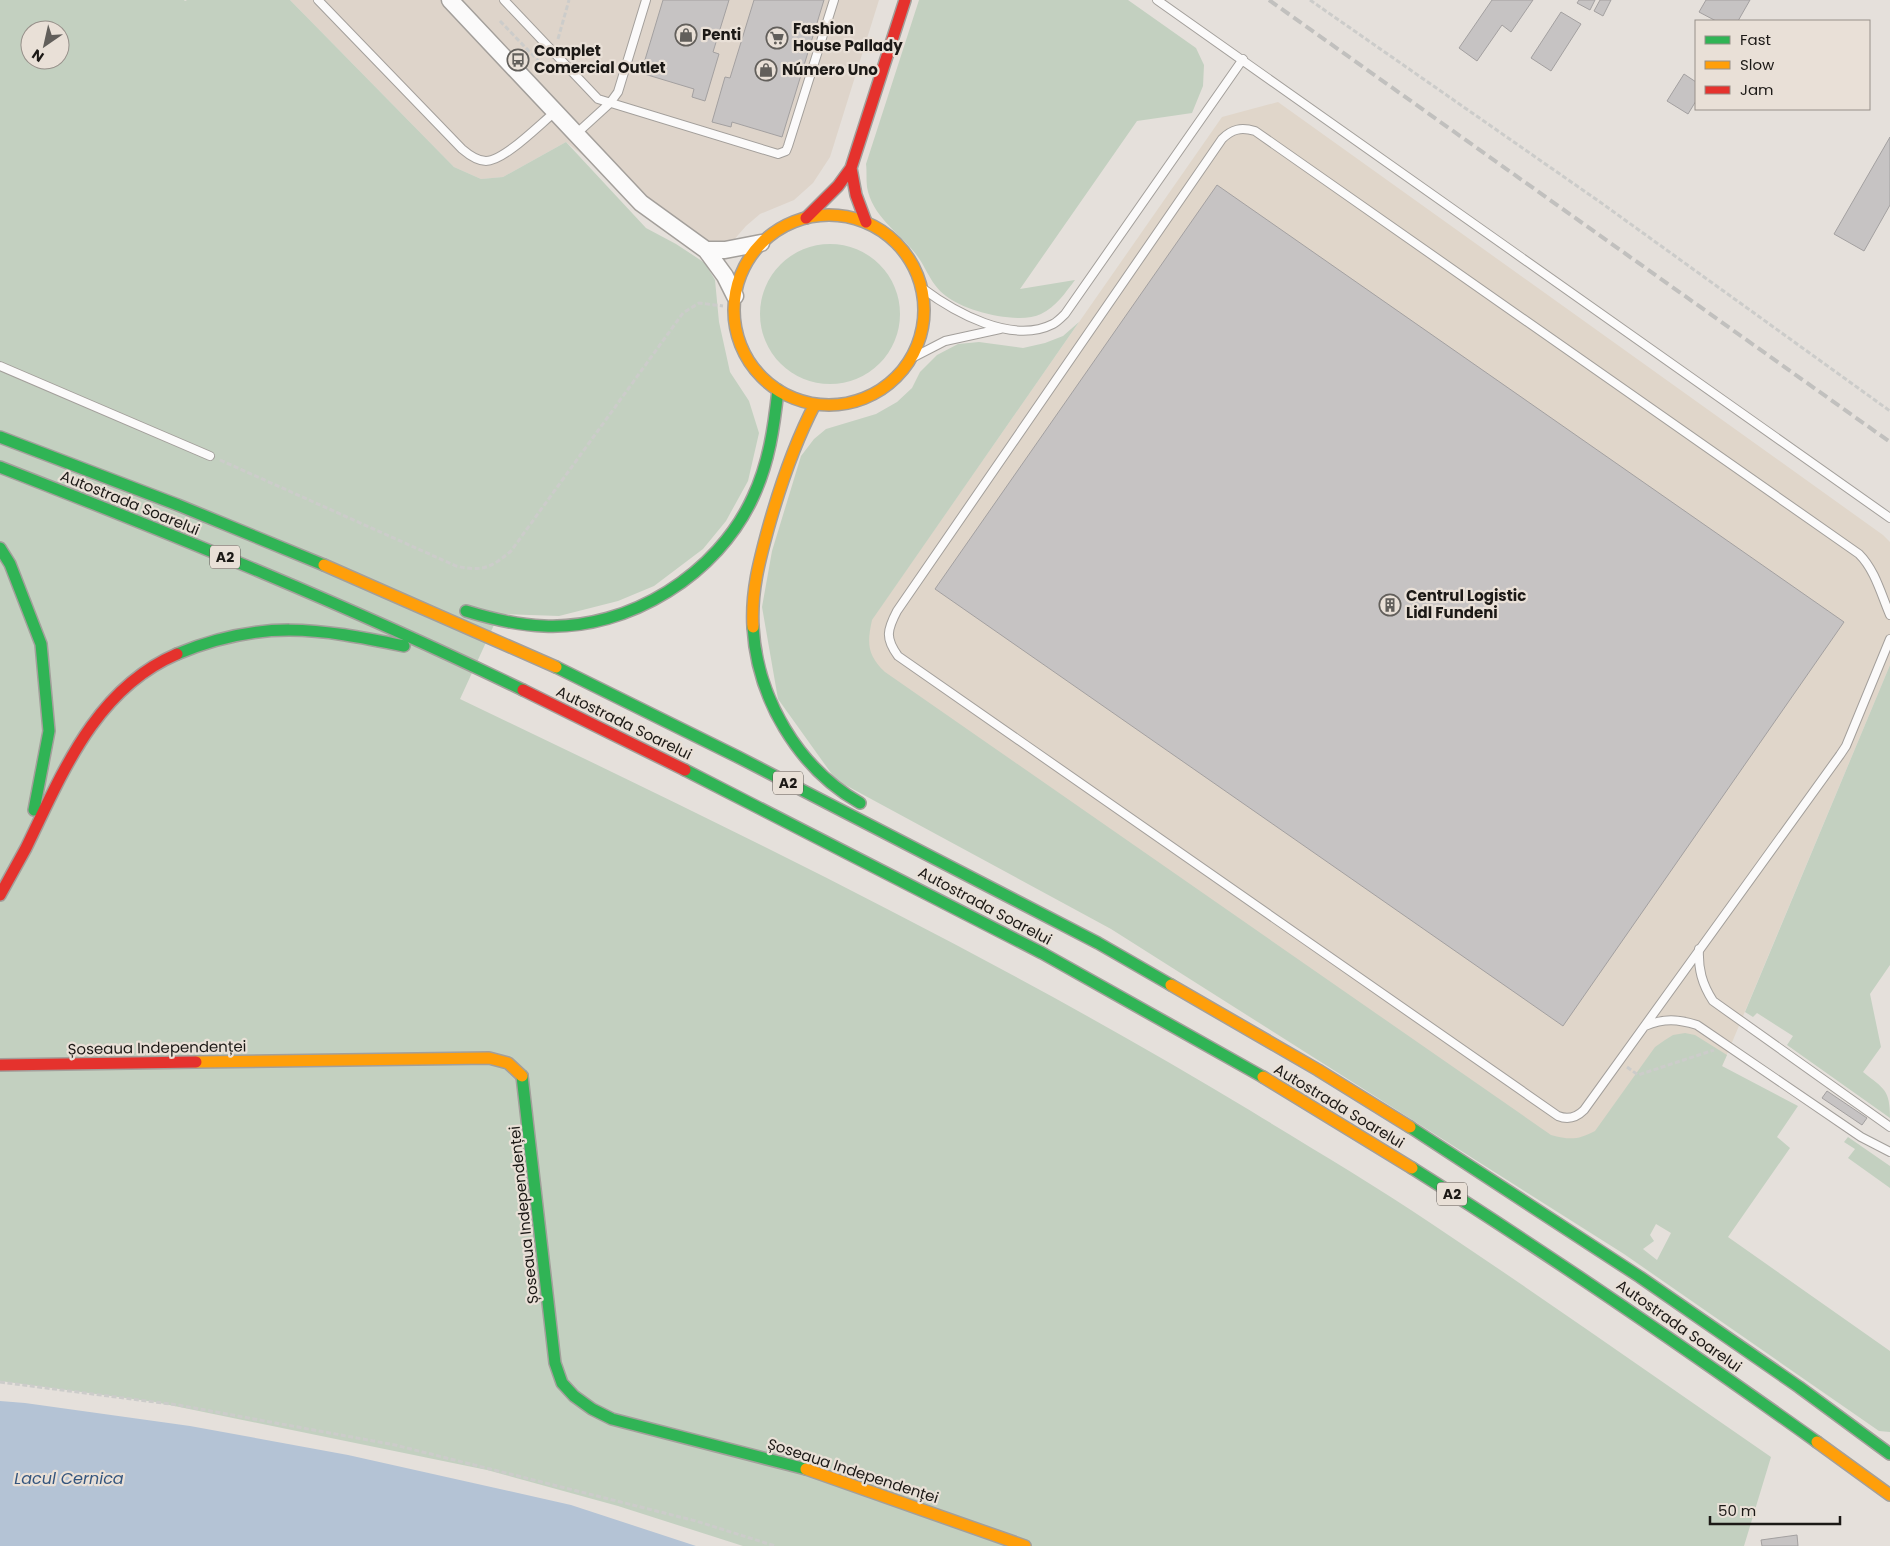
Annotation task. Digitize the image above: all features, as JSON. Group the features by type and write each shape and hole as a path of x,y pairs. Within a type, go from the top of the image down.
{"main road":[{"path":"806,218 838,186 851,168 905,0"},
{"path":"851,168 855,193 866,222"},
{"path":"836,215 866,222 885,233 902,248 914,267 922,288 924,312 921,336 912,358 894,380 871,396 844,404 815,404 796,399 778,390 759,374 745,354 736,331 734,301 740,277 761,243 774,232 789,224 806,218 836,215"},
{"path":"452,606 487,619 527,626 583,625 617,616 653,602 685,581 710,558 733,531 752,498 772,442 778,390"},
{"path":"815,404 790,454 758,566 753,593 752,619 757,658 767,694 787,733 802,754 813,768 842,794 868,808"},
{"name":"Autostrada Soarelui","path":"0,437 178,505 334,569 560,669 738,757 1098,943 1206,1004 1407,1125 1640,1277 1890,1454"},
{"name":"Autostrada Soarelui","path":"0,467 246,565 447,654 697,775 992,926 1177,1027 1388,1152 1622,1304 1890,1494"},
{"path":"0,548 10,564 41,644 47,698 49,731 26,848"},
{"path":"334,569 416,593"},
{"path":"0,895 8,884 69,762 108,704 134,680 154,666 182,651 245,632 303,630 334,633 447,654"},
{"path":"990,874 1015,899"},
{"name":"Șoseaua Independenței","path":"0,1065 489,1058 505,1060 516,1067 522,1076 555,1363 562,1384 573,1396 592,1410 612,1418 807,1469 1025,1546"}],"street":[{"path":"450,0 640,203 706,250 726,276 734,301"},
{"path":"706,250 725,250 761,243"}],"lane":[{"path":"318,0 462,149 477,159 486,161 501,157 555,112"},
{"path":"504,0 598,99 774,153 782,153 788,146 834,0"},
{"path":"576,134 610,103 618,92 646,0"},
{"path":"1157,0 1890,518"},
{"path":"912,358 945,341 1002,328 1039,329 1054,324 1064,314 1243,59"},
{"path":"1890,615 1867,562 1859,554 1255,131 1237,129 1222,139 897,611 891,622 888,634 891,646 898,656 1558,1116 1564,1118 1573,1118 1579,1115 1846,746 1890,639"},
{"path":"922,288 956,311 1002,328"},
{"path":"0,366 210,456"},
{"path":"1700,948 1698,962 1700,975 1705,989 1713,1001 1890,1127"},
{"path":"1643,1027 1670,1019 1697,1025 1861,1137 1890,1152"}],"path":[{"path":"1310,0 1600,202 1890,411"},
{"path":"210,456 456,566 473,570 489,568 511,551 683,313 699,303 734,301"},
{"path":"1618,1061 1638,1076 1727,1046"},
{"path":"0,1382 178,1404 395,1445 696,1521 775,1546"}],"shaded area":[{"path":"290,0 879,0 830,157 813,183 794,200 760,214 746,226 732,242 719,263 566,142 503,177 481,179 454,167"},
{"path":"1278,102 1883,535 1890,542 1890,665 1656,1224 845,658 1222,117"}],"green space":[{"path":"0,0 290,0 454,167 481,179 503,177 566,142 646,228 676,244 705,263 715,280 719,322 730,372 749,401 759,433 748,481 726,521 703,549 654,586 618,601 559,616 499,614 460,699 860,895 1058,1000 1155,1054 1410,1209 1771,1457 1744,1546 743,1546 618,1506 487,1470 155,1402 0,1381"},
{"path":"919,0 1128,0 1196,48 1204,65 1203,86 1192,113 1137,121 1020,289 1075,280 1056,304 1041,314 1031,317 1006,317 978,311 954,302 932,281 915,253 886,223 874,207 870,197 867,187 866,164"},
{"path":"830,244 857,250 869,256 879,265 888,275 894,287 900,314 894,341 888,353 879,363 869,372 857,378 830,384 803,378 791,372 781,363 772,353 766,341 760,314 766,287 772,275 781,265 791,256 803,250"},
{"path":"1079,322 872,620 869,642 872,654 879,666 1551,1135 1574,1138 1595,1131 1655,1047 1673,1035 1685,1033 1695,1035 1727,1055 1722,1066 1798,1106 1777,1137 1790,1148 1728,1237 1890,1351 1890,1432 1879,1431 1624,1254 1111,929 836,780 778,699 762,607 772,551 801,456 814,439 826,429 876,414 897,402 912,388 920,372 937,355 958,344 979,342 1023,348 1045,343 1063,336","holes":["1656,1224 1671,1233 1657,1260 1643,1249 1654,1241 1650,1235"]},
{"path":"1890,665 1890,965 1870,994 1881,1047 1863,1072 1881,1086 1887,1095 1890,1118 1787,1045 1793,1036 1757,1013 1753,1017 1745,1012"},
{"path":"1848,1137 1890,1166 1890,1188 1848,1158 1855,1149 1844,1142"}],"water":[{"name":"Lacul Cernica","path":"0,1401 190,1426 348,1455 571,1505 696,1546 0,1546"}],"building":[{"path":"663,0 729,0 713,52 719,54 705,101 692,97 694,89 641,73"},
{"name":"Fashion House Pallady","path":"754,0 824,0 782,137 732,122 731,127 712,122 725,77 730,78"},
{"path":"1492,0 1533,0 1511,32 1502,25 1477,61 1459,48"},
{"path":"1579,0 1595,0 1590,10 1577,3"},
{"path":"1600,0 1611,0 1603,16 1594,11"},
{"path":"1706,0 1750,0 1739,20 1714,20 1699,12"},
{"path":"1561,12 1581,24 1551,71 1531,58"},
{"path":"1684,74 1695,81 1695,103 1688,114 1667,101"},
{"path":"1890,137 1890,205 1864,251 1834,234"},
{"name":"Centrul Logistic Lidl Fundeni","path":"1217,185 1844,622 1563,1026 935,589"},
{"path":"1827,1091 1867,1118 1862,1125 1822,1098"},
{"path":"1797,1535 1798,1546 1762,1546 1761,1540"}],"railway":[{"path":"1269,0 1890,442"}],"traffic: fast":[{"path":"466,611 524,624 544,626 576,625 608,618 638,607 667,592 694,573 718,550 737,525 759,484 773,431 778,390"},
{"path":"0,437 178,505 324,565"},
{"path":"0,467 264,573 459,659 523,690"},
{"path":"0,548 10,564 41,644 49,731 34,810"},
{"path":"753,627 756,654 763,680 772,705 785,728 800,751 818,771 860,803"},
{"path":"177,654 236,635 290,630 317,631 404,646"},
{"path":"556,667 738,757 1098,943 1171,985"},
{"path":"685,770 1042,953 1263,1077"},
{"path":"522,1076 555,1363 562,1383 574,1396 592,1409 612,1419 806,1469"},
{"path":"1410,1127 1640,1277 1799,1387 1890,1454"},
{"path":"1412,1168 1616,1302 1817,1442"}],"traffic: slow":[{"path":"829,215 856,219 874,226 896,243 913,265 920,283 924,310 920,337 913,355 896,377 874,394 856,401 829,405 802,401 784,394 762,377 745,355 738,337 734,310 738,283 745,265 762,243 784,226 802,219 829,215"},
{"path":"753,627 754,589 768,529 788,465 800,434 815,404"},
{"path":"324,565 556,667"},
{"path":"1171,985 1318,1070 1410,1127"},
{"path":"196,1062 489,1058 508,1063 522,1076"},
{"path":"1263,1077 1412,1168"},
{"path":"1817,1442 1890,1495"},
{"path":"806,1469 1025,1546"}],"traffic: jam":[{"path":"806,218 838,186 851,168 905,0"},
{"path":"851,168 856,195 866,222"},
{"path":"26,848 68,763 84,736 103,711 124,689 148,669 177,654"},
{"path":"523,690 685,770"},
{"path":"0,895 26,848"},
{"path":"0,1065 196,1062"}],"place":[{"name":"Penti","path":"686,35"},
{"name":"Fashion House Pallady","path":"777,38"},
{"name":"Complet Comercial Outlet","path":"518,60"},
{"name":"Número Uno","path":"766,70"},
{"name":"Centrul Logistic Lidl Fundeni","path":"1390,605"}]}
